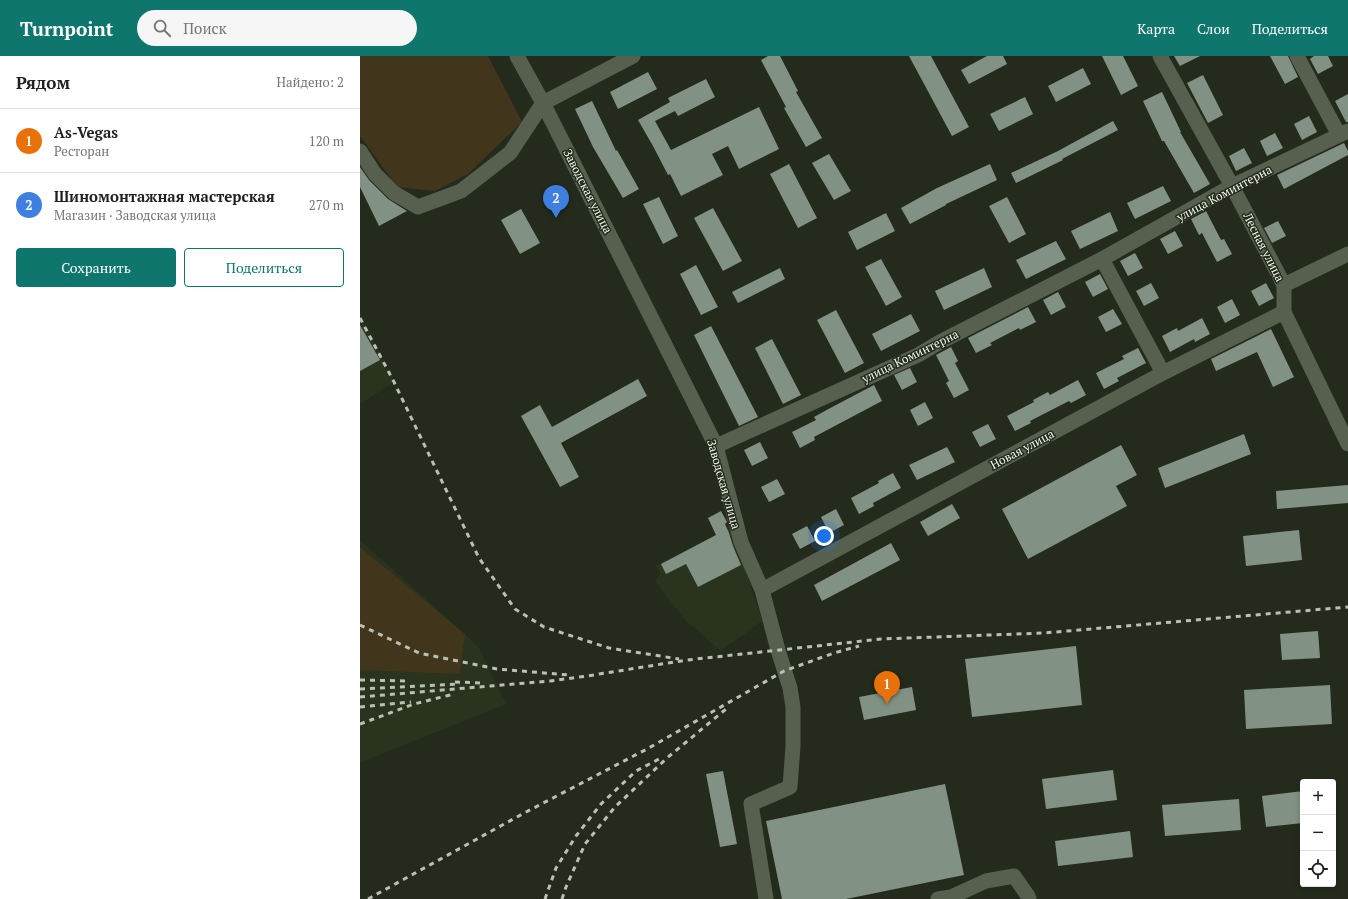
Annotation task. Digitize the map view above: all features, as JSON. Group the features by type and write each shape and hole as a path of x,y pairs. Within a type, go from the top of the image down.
{"street":[{"name":"Заводская улица","path":"517,56 543,103 716,446 741,542 762,590 790,688 793,708 790,787 751,804 766,899"},
{"path":"360,151 375,174 394,193 418,207 460,191 510,153 543,103 633,56"},
{"name":"Лесная улица","path":"1160,56 1232,186 1284,285 1284,312 1348,444"},
{"path":"1297,56 1343,133"},
{"name":"улица Коминтерна","path":"716,446 918,355 940,342 1102,259 1232,186 1343,133"},
{"path":"1284,285 1348,254"},
{"path":"1102,259 1163,372"},
{"name":"Новая улица","path":"762,590 1163,372 1284,312"},
{"path":"938,899 951,897 986,881 1014,876 1028,896 1028,899"}],"shaded area":[{"path":"360,56 488,56 522,122 468,174 435,191 397,187 360,136"},
{"path":"360,312 394,382 360,404"},
{"path":"732,527 762,621 721,651 686,621 655,581 660,573 656,565"},
{"path":"360,540 479,647 506,704 360,763"},
{"path":"360,547 465,634 460,674 360,670"}],"building":[{"path":"768,56 780,56 798,91 796,92 822,138 806,147 784,108 786,107 761,60"},
{"path":"909,56 931,56 969,127 952,136"},
{"path":"987,56 1003,56 1007,64 969,84 961,70"},
{"path":"1102,56 1123,56 1138,86 1121,95"},
{"path":"1174,56 1200,56 1180,66"},
{"path":"1270,56 1288,56 1298,77 1285,84"},
{"path":"1314,56 1328,56 1333,66 1318,74 1310,59"},
{"path":"1083,68 1091,84 1056,102 1048,86"},
{"path":"648,72 657,89 618,109 610,92"},
{"path":"1203,75 1223,115 1208,123 1187,83"},
{"path":"706,79 715,97 678,116 675,111 655,121 671,150 759,107 779,149 739,169 728,146 712,154 723,175 681,196 670,174 668,175 638,120 670,102 668,98"},
{"path":"1162,92 1180,132 1210,184 1194,193 1164,141 1162,141 1143,101"},
{"path":"1348,94 1348,122 1346,122 1335,101"},
{"path":"1025,97 1033,114 999,131 990,114"},
{"path":"592,101 616,151 617,150 639,189 623,198 593,147 575,109"},
{"path":"1309,116 1317,132 1302,140 1294,124"},
{"path":"1113,121 1118,130 1062,159 1063,160 1016,183 1011,173 1058,151"},
{"path":"1275,133 1283,148 1267,156 1260,141"},
{"path":"1344,143 1348,151 1348,155 1284,189 1277,175"},
{"path":"1244,148 1252,163 1236,171 1229,156"},
{"path":"829,154 851,191 834,200 812,163"},
{"path":"789,164 817,218 798,228 770,174"},
{"path":"990,164 997,180 946,204 910,224 901,208 937,188"},
{"path":"360,167 369,180 388,199 407,211 379,226 360,187"},
{"path":"1163,186 1171,201 1135,219 1127,203"},
{"path":"659,197 678,236 663,244 643,204"},
{"path":"1007,197 1026,234 1009,243 989,206"},
{"path":"713,208 742,261 723,271 694,218"},
{"path":"521,209 540,243 520,254 501,220"},
{"path":"1206,211 1221,240 1224,239 1232,254 1217,262 1202,233 1199,235 1191,219"},
{"path":"1110,212 1118,231 1080,249 1071,231"},
{"path":"886,213 895,231 857,250 848,232"},
{"path":"1278,221 1286,236 1272,243 1264,228"},
{"path":"1175,231 1183,246 1168,254 1160,239"},
{"path":"1056,241 1066,259 1026,279 1016,260"},
{"path":"1135,253 1143,268 1128,276 1120,261"},
{"path":"881,259 902,297 886,306 865,267"},
{"path":"696,265 718,307 701,315 680,274"},
{"path":"780,268 785,279 738,303 732,292"},
{"path":"984,268 992,287 944,310 935,291"},
{"path":"1100,274 1108,289 1093,297 1085,282"},
{"path":"1151,283 1159,298 1144,306 1136,291"},
{"path":"1266,283 1274,298 1259,306 1251,291"},
{"path":"1058,292 1066,307 1051,315 1043,300"},
{"path":"1232,299 1240,315 1225,323 1217,307"},
{"path":"1028,307 1036,322 1020,330 1019,328 990,343 992,345 976,353 968,338"},
{"path":"1113,309 1122,324 1106,332 1098,317"},
{"path":"836,310 864,363 845,373 817,320"},
{"path":"911,314 920,331 881,351 872,334"},
{"path":"1202,318 1210,334 1195,342 1194,339 1170,352 1162,336 1177,328 1178,331"},
{"path":"360,325 380,360 360,371"},
{"path":"711,326 758,417 739,426 694,335"},
{"path":"1271,329 1294,377 1273,387 1257,352 1216,371 1211,359"},
{"path":"772,339 801,395 783,404 755,348"},
{"path":"951,347 958,361 955,363 969,390 954,398 946,383 949,381 936,355"},
{"path":"1138,348 1146,363 1117,378 1119,381 1104,389 1096,373 1124,359 1122,356"},
{"path":"910,368 917,382 902,390 894,375"},
{"path":"638,379 647,396 561,443 579,477 560,487 521,416 540,405 552,427"},
{"path":"1078,380 1086,395 1071,403 1069,401 1030,421 1031,423 1015,431 1007,416 1034,402 1033,400 1048,392 1050,395"},
{"path":"874,385 882,401 814,437 815,440 800,448 792,432 816,420 814,417"},
{"path":"925,402 933,418 918,426 910,410"},
{"path":"988,424 996,439 980,447 972,432"},
{"path":"1244,434 1251,454 1165,488 1158,468"},
{"path":"760,442 768,458 752,466 744,450"},
{"path":"1121,445 1137,475 1116,486 1127,506 1028,559 1002,509"},
{"path":"947,447 955,462 917,480 909,465"},
{"path":"893,473 901,488 873,503 874,506 859,514 851,498 879,483 878,481"},
{"path":"777,479 785,494 769,502 761,487"},
{"path":"1348,485 1348,503 1277,509 1276,491"},
{"path":"952,504 960,518 928,536 920,522"},
{"path":"836,509 844,525 829,533 821,517"},
{"path":"721,511 727,522 725,524 741,565 698,587 686,564 666,574 661,564 716,535 708,518"},
{"path":"807,526 815,541 800,549 792,534"},
{"path":"1299,530 1302,560 1246,566 1243,536"},
{"path":"891,543 900,560 822,601 814,585"},
{"path":"1318,631 1320,658 1282,660 1280,634"},
{"path":"1076,646 1082,705 972,717 965,659"},
{"path":"1330,685 1332,724 1246,729 1244,690"},
{"path":"912,687 916,710 864,720 859,697"},
{"path":"1113,770 1117,800 1046,809 1042,779"},
{"path":"723,771 737,844 720,847 706,774"},
{"path":"945,784 964,875 846,899 782,899 766,821"},
{"path":"1300,791 1300,823 1266,827 1262,796"},
{"path":"1239,799 1241,830 1165,836 1162,805"},
{"path":"1130,831 1133,857 1058,866 1055,841"}],"railway":[{"path":"360,318 394,382 479,558 515,609 544,627 609,648 679,659"},
{"path":"360,697 550,681 687,660 881,639 1044,633 1348,607"},
{"path":"360,625 419,653 497,669 569,675"},
{"path":"368,899 526,812 647,749 784,671 834,653 859,646"},
{"path":"360,680 409,681"},
{"path":"455,682 483,683"},
{"path":"360,689 460,684"},
{"path":"360,724 414,704 454,694"},
{"path":"360,707 411,702"},
{"path":"562,899 585,844 615,807 667,758 726,709"},
{"path":"545,899 556,868 576,836 601,804 636,771 663,757"}],"place":[{"name":"Шиномонтажная мастерская","path":"556,218"},
{"name":"As-Vegas","path":"887,704"}]}
